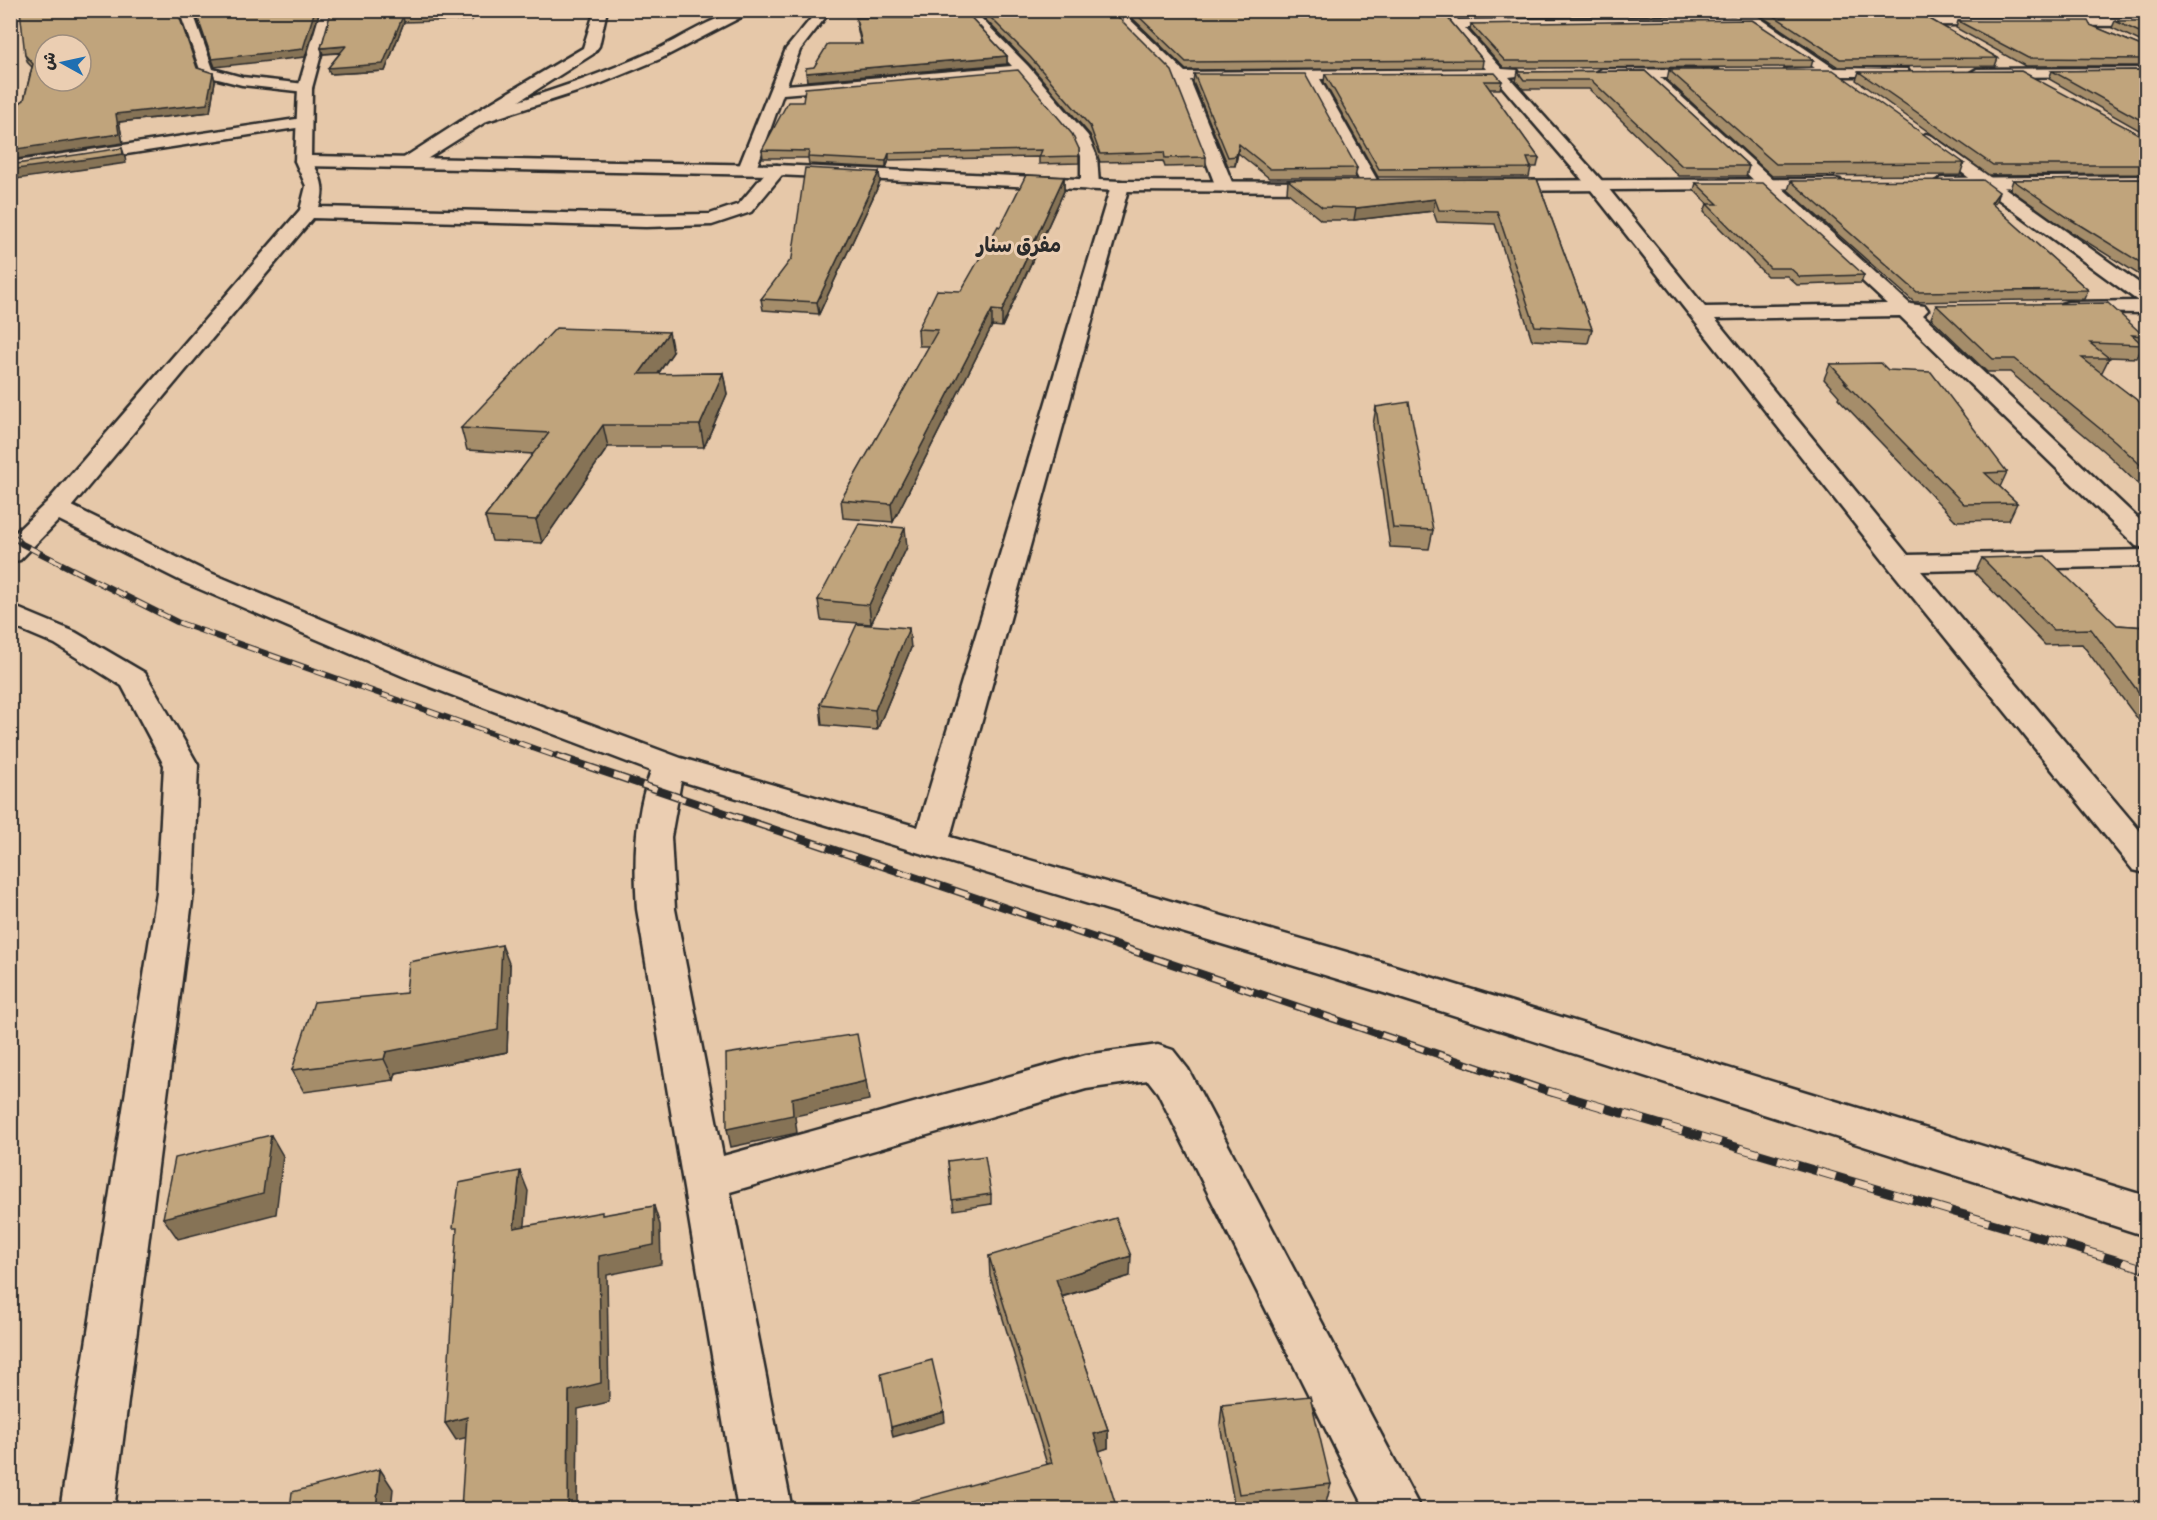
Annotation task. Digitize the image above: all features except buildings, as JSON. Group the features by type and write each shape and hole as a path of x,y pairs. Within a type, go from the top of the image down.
{"street":[{"path":"185,10 207,72 242,81 305,88"},
{"path":"10,554 56,508 308,212 317,194 315,183 303,161 305,88 327,10"},
{"path":"408,163 473,120 588,51 592,46 601,10"},
{"path":"473,120 586,84 654,56 749,10"},
{"path":"747,169 793,50 825,10"},
{"path":"965,10 1023,69 1082,139 1089,156 1090,185"},
{"path":"1112,10 1181,76 1225,187"},
{"path":"1739,10 1851,86"},
{"path":"1916,14 1960,39"},
{"path":"1448,17 1755,20"},
{"path":"1448,17 1510,73 1597,186 1900,562 2146,861"},
{"path":"1930,22 2146,22"},
{"path":"2083,22 2115,37"},
{"path":"1990,56 2049,88"},
{"path":"778,90 1023,69"},
{"path":"1590,73 1728,72"},
{"path":"1774,72 1914,72"},
{"path":"1961,73 2146,72"},
{"path":"1181,76 1510,73"},
{"path":"1647,73 1905,310 2146,540"},
{"path":"303,161 747,169 1120,186 1378,187 1310,74"},
{"path":"10,167 303,123"},
{"path":"1910,128 2146,297"},
{"path":"308,212 646,221 712,219 745,208 777,170"},
{"path":"1919,183 2146,181"},
{"path":"1478,186 1850,184"},
{"path":"931,843 1120,186"},
{"path":"2043,309 2146,307"},
{"path":"1700,313 1940,310"},
{"path":"56,508 191,575 412,669 669,766 1399,983 2146,1216"},
{"path":"1900,562 2146,558"},
{"path":"10,614 65,638 134,680 181,765 175,892 87,1509"},
{"path":"669,766 658,792 652,868 656,909 765,1509"},
{"path":"705,1180 1086,1072 1158,1062 1173,1081 1395,1509"}],"railway":[{"path":"10,533 22,544 177,622 561,758"},
{"path":"557,756 1553,1093"},
{"path":"1548,1091 2146,1269"}],"district":[{"name":"مفرق سنار","path":"1019,245"}]}
